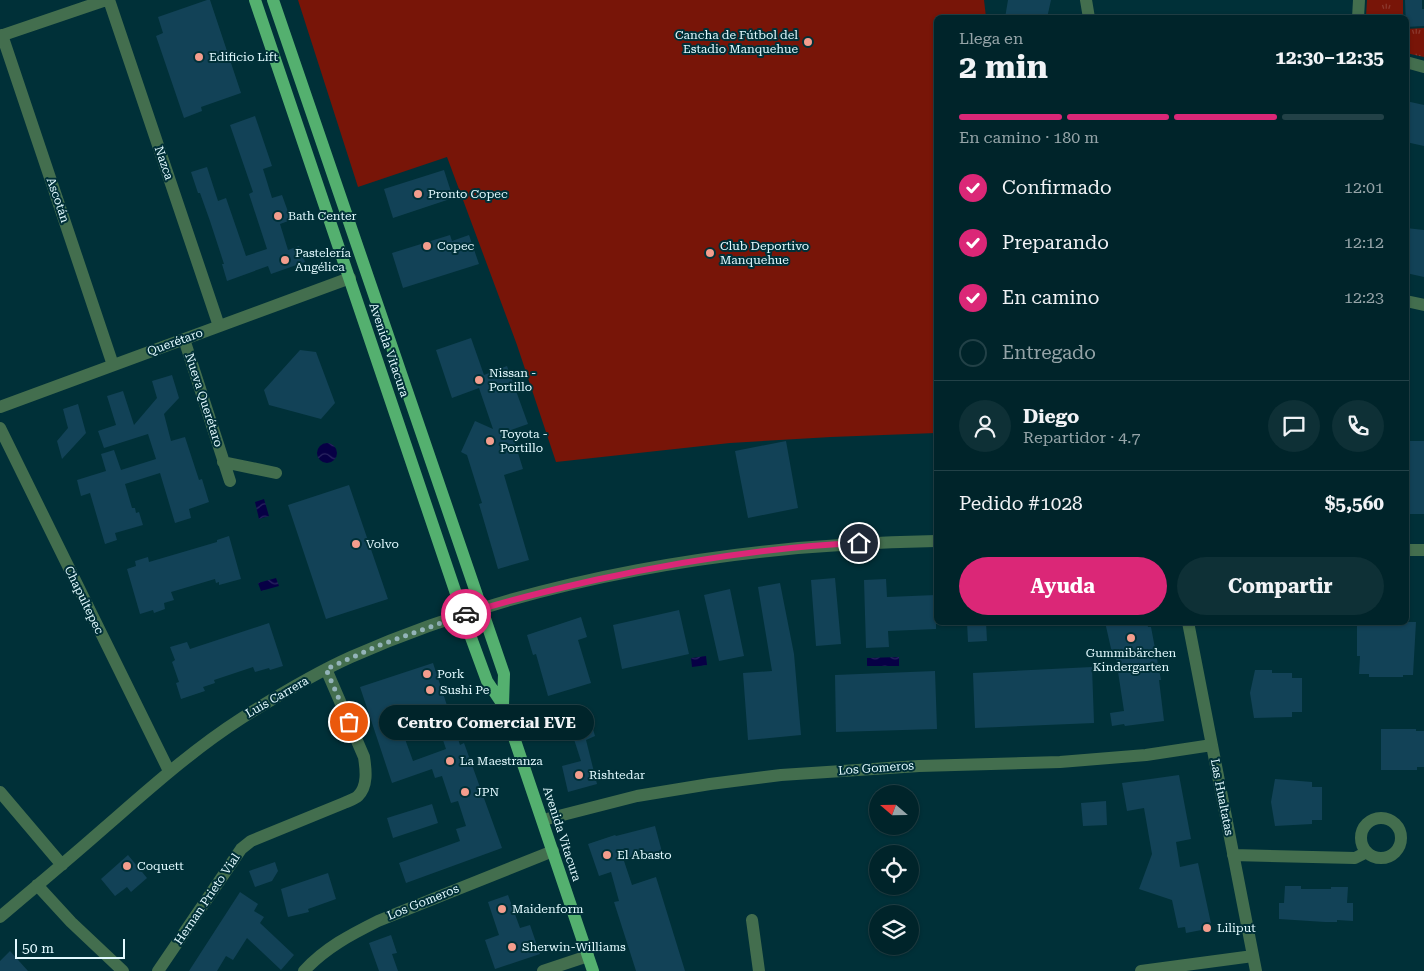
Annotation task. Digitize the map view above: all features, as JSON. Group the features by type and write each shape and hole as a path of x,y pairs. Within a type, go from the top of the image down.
{"main road":[{"name":"Avenida Vitacura","path":"255,0 464,615 487,681 504,705 593,971"},
{"name":"Avenida Vitacura","path":"273,0 504,674 504,705"}],"street":[{"path":"1,35 86,3 107,0"},
{"name":"Nazca","path":"107,0 219,326"},
{"path":"1086,0 1088,15"},
{"path":"1358,15 1359,0"},
{"name":"Ascotán","path":"1,35 113,365"},
{"path":"1409,63 1424,67"},
{"name":"Querétaro","path":"0,407 350,278"},
{"path":"1409,302 1424,305"},
{"name":"Nueva Querétaro","path":"184,339 230,481"},
{"name":"Chapultepec","path":"0,428 169,771"},
{"name":"Nueva Querétaro","path":"223,462 276,473"},
{"name":"Luis Carrera","path":"0,917 169,771 240,719 326,669 380,645 482,609 627,572 780,549 839,544 934,541"},
{"path":"1409,550 1424,550"},
{"name":"Las Hualtatas","path":"1189,625 1256,971"},
{"name":"Hernan Prieto Vial","path":"158,971 240,849 250,841 358,796 364,785 366,773 364,757 326,669"},
{"name":"Los Gomeros","path":"543,820 637,796 780,775 919,766 1060,762 1146,755 1212,745"},
{"path":"0,792 62,865"},
{"name":"Los Gomeros","path":"304,971 328,949 351,934 378,921 553,851"},
{"path":"1233,855 1355,858 1367,852"},
{"path":"38,885 63,915 123,971"},
{"path":"752,920 760,971"},
{"path":"543,971 588,956"},
{"path":"1141,971 1253,956"}],"green space":[{"name":"Club Deportivo Manquehue","path":"298,0 984,0 986,15 934,15 934,433 730,443 556,462 517,345 447,157 358,187"},
{"path":"1367,0 1403,0 1403,15 1366,15"},
{"path":"1424,28 1424,57 1409,54 1409,29"}],"water":[{"path":"327,443 334,446 337,453 334,460 327,463 320,460 317,453 320,446"},
{"path":"264,499 269,516 259,519 255,502"},
{"path":"276,578 279,586 261,591 258,583"},
{"path":"706,656 707,665 692,667 691,658"},
{"path":"899,657 899,666 867,666 867,658"}],"building":[{"name":"Edificio Lift","path":"210,0 241,93 201,107 202,111 184,118 156,36 163,33 158,17"},
{"path":"1008,0 1051,0 1048,15 1006,15"},
{"path":"1405,0 1422,0 1424,26 1409,27 1409,15 1406,15"},
{"path":"1409,102 1424,105 1424,146 1409,143"},
{"path":"255,116 272,166 263,169 272,198 282,195 291,220 280,224 288,250 299,246 305,262 271,274 268,266 227,281 222,264 224,264 210,221 191,172 207,167 218,201 226,198 246,256 267,249 249,194 253,192 230,125"},
{"name":"Pronto Copec","path":"444,170 453,198 393,218 384,189"},
{"path":"1409,228 1424,230 1424,277 1409,274"},
{"path":"450,235 452,241 469,235 479,264 403,288 392,253"},
{"path":"471,338 484,375 507,366 528,424 511,430 523,469 504,475 529,560 498,569 479,504 482,503 467,455 461,452 475,421 493,429 479,388 452,398 436,350"},
{"path":"300,350 316,352 335,403 321,419 269,405 264,390"},
{"path":"172,375 179,398 164,414 171,441 185,437 199,480 202,479 209,502 189,509 191,518 175,523 160,473 125,484 132,508 135,508 136,513 139,512 143,525 115,533 117,540 105,544 90,493 81,496 77,480 106,471 101,454 114,450 121,470 156,459 148,434 104,448 98,431 116,425 107,396 123,391 134,425 157,398 152,381"},
{"path":"78,404 86,433 62,459 57,441 68,428 63,409"},
{"path":"786,441 798,508 748,518 735,451"},
{"path":"1409,441 1424,441 1424,514 1409,514"},
{"path":"349,485 388,599 326,619 288,505"},
{"path":"229,536 241,579 219,585 219,582 216,583 215,579 171,592 174,600 164,603 165,609 154,613 153,610 140,614 127,569 136,566 135,561 148,557 149,562 217,542 217,540"},
{"path":"835,578 841,644 816,646 811,580"},
{"path":"886,579 887,597 934,595 934,625 936,625 936,629 888,631 889,647 866,648 864,580"},
{"path":"780,583 794,654 801,735 748,740 743,673 772,671 758,587"},
{"path":"730,589 744,656 719,661 704,595"},
{"path":"679,610 689,654 622,669 613,625"},
{"path":"581,617 587,637 578,640 591,683 548,696 536,654 533,655 527,635"},
{"path":"1409,622 1416,622 1413,675 1403,675 1403,677 1369,677 1369,674 1359,674 1360,656 1357,656 1357,625 1409,625"},
{"path":"269,623 283,666 255,672 253,667 214,680 215,683 203,687 205,691 181,699 176,683 179,682 172,662 175,660 170,647 187,642 190,649"},
{"path":"967,625 986,625 987,641 968,642"},
{"path":"1106,625 1148,625 1148,627 1151,627 1161,680 1159,680 1164,721 1112,726 1110,713 1124,711 1115,652 1112,653"},
{"path":"433,663 460,745 464,743 502,848 406,883 399,863 460,841 456,829 466,826 458,801 451,803 442,776 435,778 432,769 392,783 360,687","holes":["439,728 446,749 413,761 405,739"]},
{"path":"1092,667 1094,723 975,728 973,673"},
{"path":"1255,670 1272,670 1272,673 1292,673 1292,678 1302,678 1302,712 1292,712 1292,717 1254,718 1250,693"},
{"path":"935,671 937,729 836,732 835,675"},
{"path":"574,706 588,712 595,736 586,740 597,784 568,792 562,766 581,761 572,733 563,728"},
{"path":"1381,729 1416,729 1416,731 1424,731 1424,767 1417,767 1417,770 1381,770"},
{"path":"1179,775 1191,839 1176,842 1180,867 1198,863 1212,928 1186,933 1185,927 1178,928 1172,900 1139,889 1152,854 1144,808 1127,811 1122,783"},
{"path":"1275,779 1312,782 1312,787 1322,787 1322,820 1312,820 1312,824 1275,826 1271,802"},
{"path":"1106,801 1107,825 1083,826 1081,803"},
{"path":"432,804 438,823 393,838 387,818"},
{"path":"655,826 662,852 624,861 632,885 656,877 685,971 636,971 614,902 619,901 611,872 599,876 588,844 615,835"},
{"path":"128,855 147,878 131,892 127,887 115,896 101,879"},
{"path":"275,862 278,871 272,881 255,887 249,871"},
{"path":"328,873 336,899 308,909 309,912 288,917 281,889"},
{"path":"1285,886 1301,886 1301,889 1348,887 1347,903 1353,903 1353,921 1337,920 1337,922 1325,922 1279,919 1279,903 1284,903"},
{"path":"240,892 258,904 254,911 264,917 260,923 294,955 281,970 247,938 233,960 226,956 217,971 189,971"},
{"name":"Sherwin-Williams","path":"508,895 520,928 530,925 540,954 495,969 485,940 499,935 488,902"},
{"path":"391,935 397,953 392,954 398,971 379,971 369,943"},
{"path":"10,951 28,971 0,971 0,961"}],"way so far":[{"path":"349,722 326,669 380,645 466,614"}],"place":[{"name":"Cancha de Fútbol del Estadio Manquehue","path":"808,42"},
{"name":"Edificio Lift","path":"199,57"},
{"name":"Pronto Copec","path":"418,194"},
{"name":"Bath Center","path":"278,216"},
{"name":"Copec","path":"427,246"},
{"name":"Club Deportivo Manquehue","path":"710,253"},
{"name":"Pastelería Angélica","path":"285,260"},
{"name":"Nissan - Portillo","path":"479,380"},
{"name":"Toyota - Portillo","path":"490,441"},
{"name":"Volvo","path":"356,544"},
{"name":"Gummibärchen Kindergarten","path":"1131,638"},
{"name":"Pork","path":"427,674"},
{"name":"Sushi Pe","path":"430,690"},
{"name":"Centro Comercial EVE","path":"349,722"},
{"name":"La Maestranza","path":"450,761"},
{"name":"Rishtedar","path":"579,775"},
{"name":"JPN","path":"465,792"},
{"name":"El Abasto","path":"607,855"},
{"name":"Coquett","path":"127,866"},
{"name":"Maidenform","path":"502,909"},
{"name":"Liliput","path":"1207,928"},
{"name":"Sherwin-Williams","path":"512,947"}],"route":[{"path":"466,614 502,602 636,570 780,549 859,543"}]}
